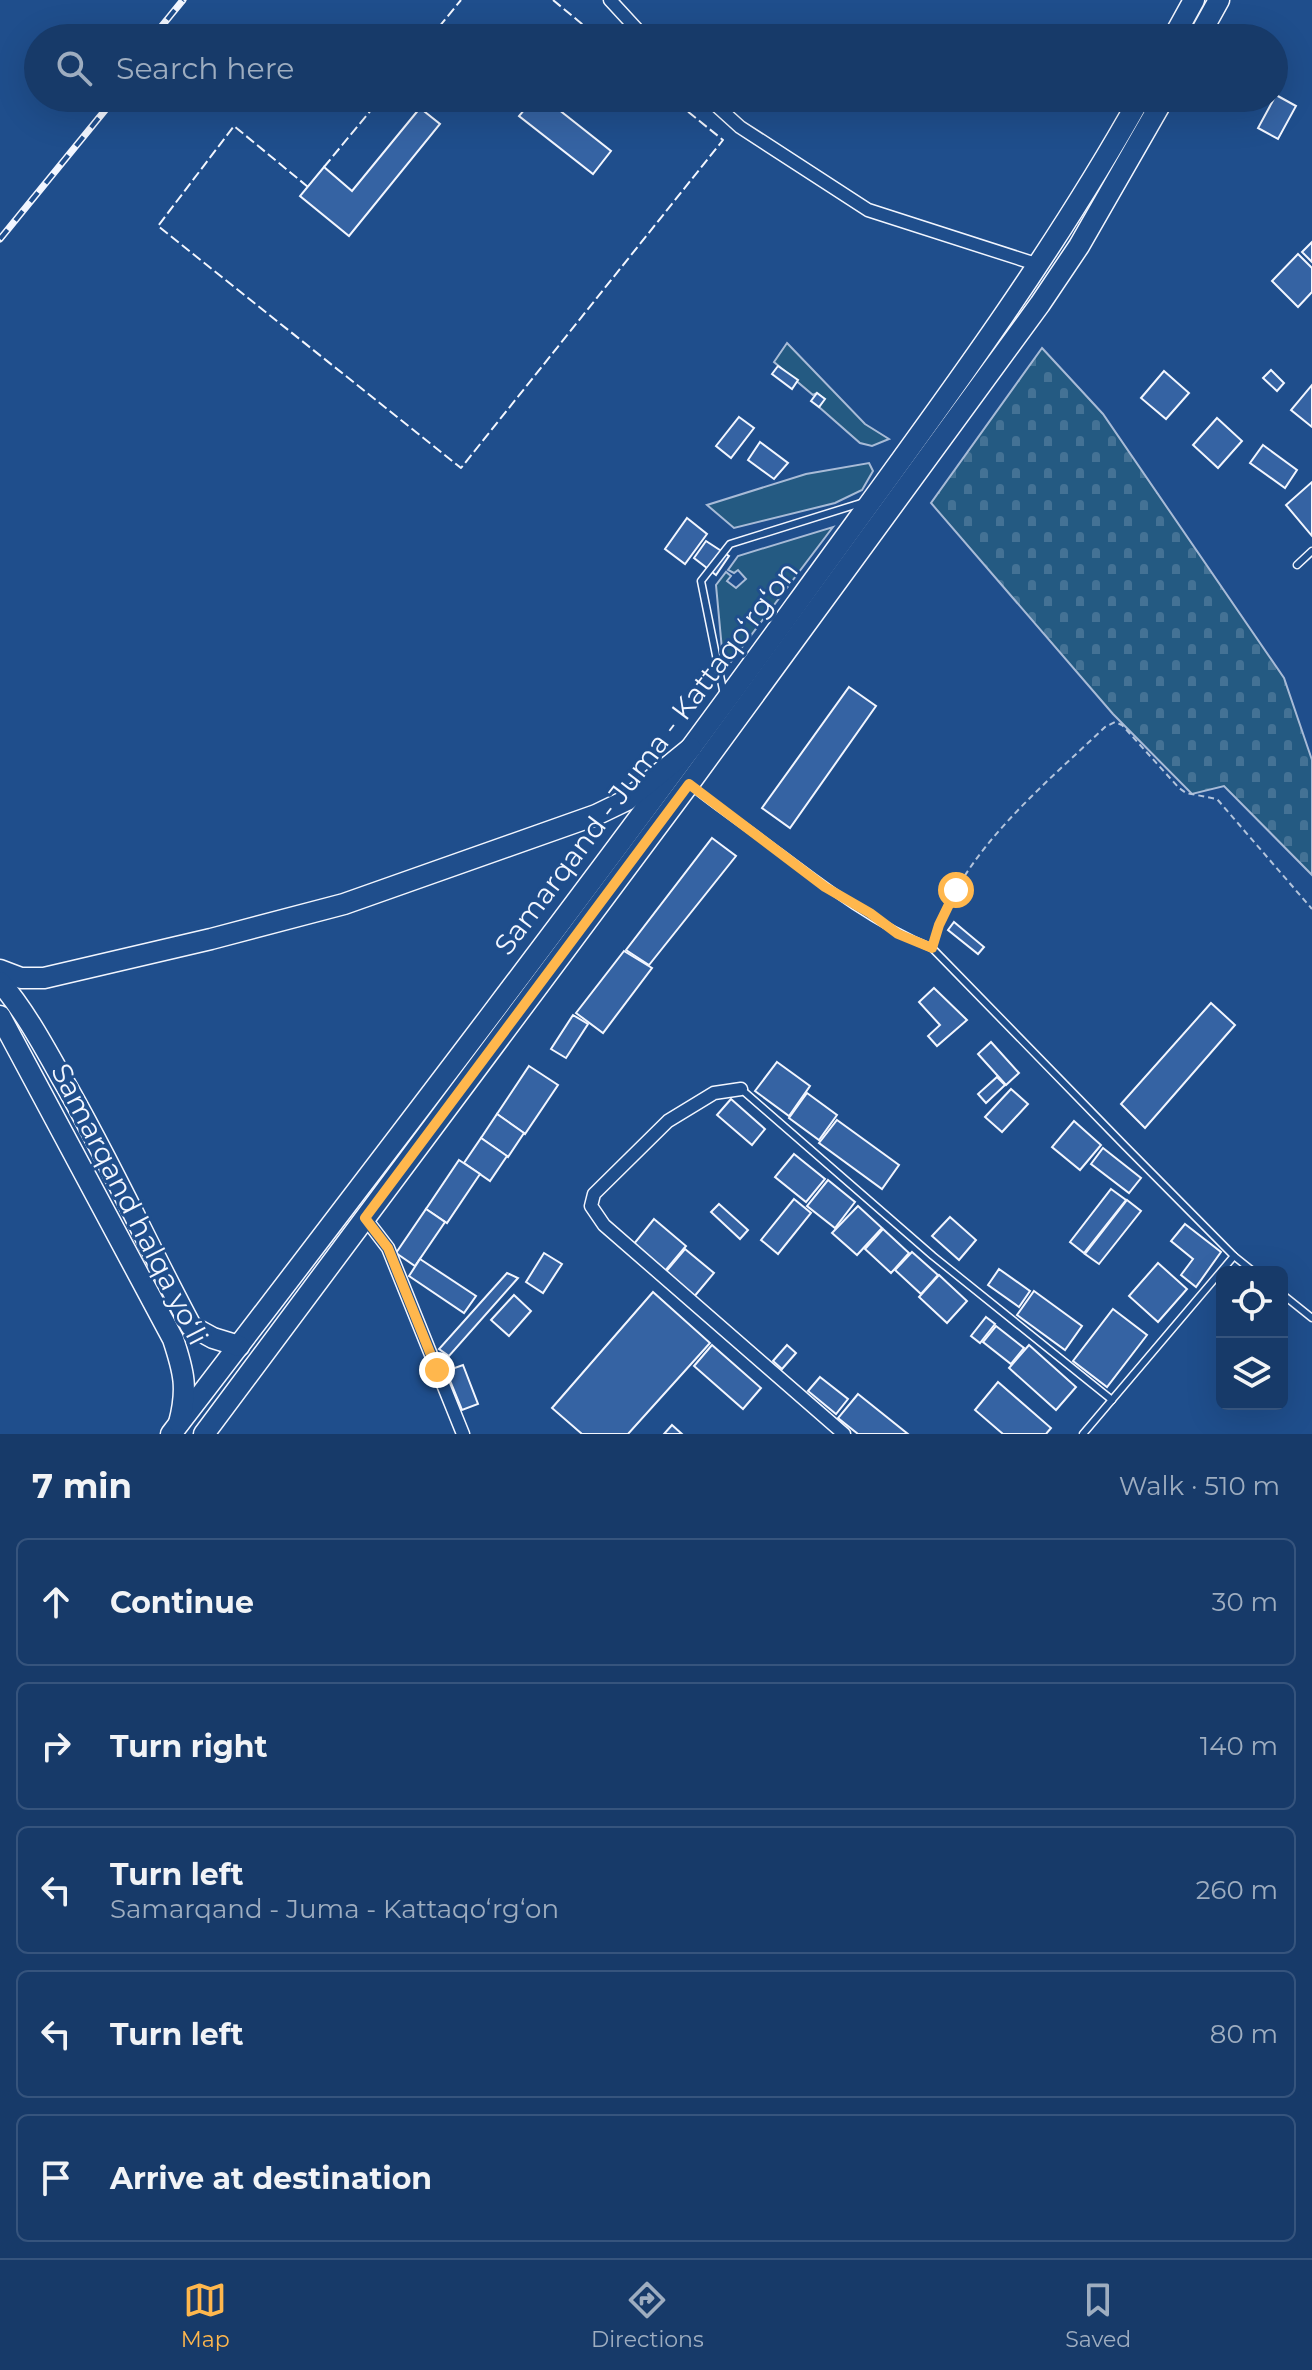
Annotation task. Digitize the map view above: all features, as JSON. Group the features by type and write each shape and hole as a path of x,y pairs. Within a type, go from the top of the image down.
{"main road":[{"path":"1181,24 1194,0"},
{"path":"1206,24 1219,0"},
{"name":"Samarqand - Juma - Kattaqo‘rg‘on","path":"175,1429 691,748 872,500 1039,265 1132,112"},
{"name":"Samarqand - Juma - Kattaqo‘rg‘on","path":"204,1434 689,784 1040,304 1079,246 1156,112"},
{"path":"0,970 21,978 44,978 344,904 596,815 627,800 691,748"},
{"name":"Samarqand halqa yoʻli","path":"3,995 42,1044 92,1131 191,1326 213,1338 239,1346"},
{"name":"Samarqand halqa yoʻli","path":"0,1016 173,1339 183,1369 186,1396 175,1429"}],"street":[{"path":"610,0 632,24"},
{"path":"723,112 740,127 868,210 1039,265"},
{"path":"741,1089 714,1093 668,1121 594,1194 591,1206 604,1225 844,1434"},
{"path":"365,1218 388,1248 463,1434"}],"lane":[{"path":"725,702 701,581 730,544 872,500"},
{"path":"1297,565 1312,551"},
{"path":"689,784 825,887 870,913 898,934 932,948 1246,1266"},
{"path":"741,1089 933,1256 1112,1400"},
{"path":"1083,1434 1234,1256"},
{"path":"1288,1299 1312,1318"}],"path":[{"path":"932,948 948,905 978,855 1043,787 1105,727 1115,722 1122,725 1179,788 1186,793 1217,799 1312,909"}],"green space":[{"path":"787,343 865,424 889,439 872,446 860,443 819,407 824,399 817,393 813,395 774,362"},
{"path":"1042,348 1103,414 1284,678 1312,760 1312,875 1224,786 1192,794 1113,714 931,503"},
{"path":"869,463 873,471 862,490 835,503 734,528 707,505 806,474"},
{"path":"833,527 724,671 716,585 726,572 731,576 727,581 736,588 746,579 738,570 734,573 728,570 738,556"}],"building":[{"path":"1288,102 1296,106 1278,139 1258,128 1267,112 1288,112"},
{"path":"417,112 425,112 440,124 349,236 300,196 324,167 352,191"},
{"path":"522,112 562,112 611,151 593,174 519,116"},
{"path":"1312,242 1312,262 1302,252"},
{"path":"1298,254 1312,268 1312,292 1298,307 1272,281"},
{"path":"778,366 798,380 792,389 772,374"},
{"path":"1271,370 1284,383 1277,391 1263,378"},
{"path":"1164,371 1189,393 1166,419 1141,398"},
{"path":"1312,385 1312,427 1291,410"},
{"path":"817,393 825,399 819,407 811,401"},
{"path":"739,417 754,428 731,458 716,446"},
{"path":"1217,418 1242,441 1218,468 1193,445"},
{"path":"760,442 788,463 774,479 748,460"},
{"path":"1263,445 1297,470 1285,488 1250,463"},
{"path":"1312,482 1312,536 1286,505"},
{"path":"687,518 707,534 685,564 665,549"},
{"path":"706,541 729,556 716,575 694,558"},
{"path":"849,687 876,706 790,828 762,808"},
{"path":"712,838 736,856 649,965 626,950"},
{"path":"954,922 984,947 978,954 948,930"},
{"path":"624,951 652,968 603,1033 576,1013"},
{"path":"934,988 967,1020 937,1046 928,1036 940,1025 919,1002"},
{"path":"1211,1003 1235,1025 1145,1128 1121,1104"},
{"path":"573,1015 588,1024 566,1058 551,1049"},
{"path":"991,1042 1019,1073 1006,1085 978,1054"},
{"path":"777,1062 810,1086 789,1116 755,1091"},
{"path":"529,1066 558,1085 525,1134 497,1114"},
{"path":"997,1077 1005,1085 986,1103 978,1094"},
{"path":"1011,1089 1028,1104 1002,1132 985,1117"},
{"path":"807,1093 837,1115 819,1140 789,1118"},
{"path":"731,1099 765,1129 752,1145 717,1115"},
{"path":"497,1114 524,1133 508,1157 481,1138"},
{"path":"837,1120 899,1165 882,1189 819,1143"},
{"path":"1074,1121 1101,1145 1080,1170 1052,1147"},
{"path":"481,1138 507,1156 490,1181 464,1163"},
{"path":"1103,1148 1141,1178 1129,1193 1091,1164"},
{"path":"794,1154 825,1179 806,1202 775,1177"},
{"path":"459,1160 480,1174 447,1223 426,1209"},
{"path":"828,1180 855,1202 835,1228 807,1206"},
{"path":"1111,1189 1126,1200 1084,1253 1070,1242"},
{"path":"794,1199 811,1213 778,1254 761,1240"},
{"path":"1127,1200 1141,1211 1099,1264 1085,1254"},
{"path":"719,1204 748,1230 740,1239 711,1212"},
{"path":"858,1206 882,1228 857,1255 832,1233"},
{"path":"426,1209 445,1222 415,1266 396,1253"},
{"path":"950,1217 976,1240 959,1260 932,1236"},
{"path":"654,1219 686,1246 665,1271 633,1245"},
{"path":"1185,1224 1221,1252 1196,1287 1181,1275 1193,1259 1171,1241"},
{"path":"883,1229 909,1253 891,1273 865,1249"},
{"path":"685,1249 714,1273 693,1298 664,1274"},
{"path":"912,1252 938,1275 921,1294 895,1270"},
{"path":"544,1253 562,1264 543,1293 526,1282"},
{"path":"420,1259 476,1296 464,1313 409,1276"},
{"path":"1158,1263 1187,1289 1158,1322 1129,1296"},
{"path":"999,1269 1030,1291 1019,1307 988,1285"},
{"path":"507,1273 518,1278 449,1356 439,1349"},
{"path":"939,1275 967,1301 947,1323 919,1297"},
{"path":"1034,1291 1082,1326 1065,1350 1017,1315"},
{"path":"653,1292 710,1343 628,1434 582,1434 552,1408"},
{"path":"514,1295 531,1311 509,1336 491,1320"},
{"path":"1113,1309 1147,1335 1107,1387 1073,1361"},
{"path":"986,1317 995,1324 980,1343 971,1336"},
{"path":"996,1326 1024,1348 1011,1364 983,1342"},
{"path":"712,1345 761,1388 743,1409 694,1366"},
{"path":"787,1345 796,1353 782,1369 773,1361"},
{"path":"1029,1345 1076,1387 1056,1410 1009,1368"},
{"path":"463,1365 478,1404 462,1410 446,1371"},
{"path":"820,1377 848,1399 836,1414 808,1391"},
{"path":"998,1382 1051,1428 1046,1434 1003,1434 975,1410"},
{"path":"858,1394 908,1434 858,1434 838,1418"},
{"path":"672,1425 682,1434 664,1434"}],"railway":[{"path":"163,24 183,0"},
{"path":"0,239 104,112"}],"fence":[{"path":"441,24 461,0"},
{"path":"553,0 582,24"},
{"path":"324,167 369,112"},
{"path":"308,187 234,126 158,226 461,468 723,140 688,112"}],"route":[{"path":"437,1370 388,1248 365,1218 689,784 825,887 870,913 898,934 932,948 956,890"}]}
